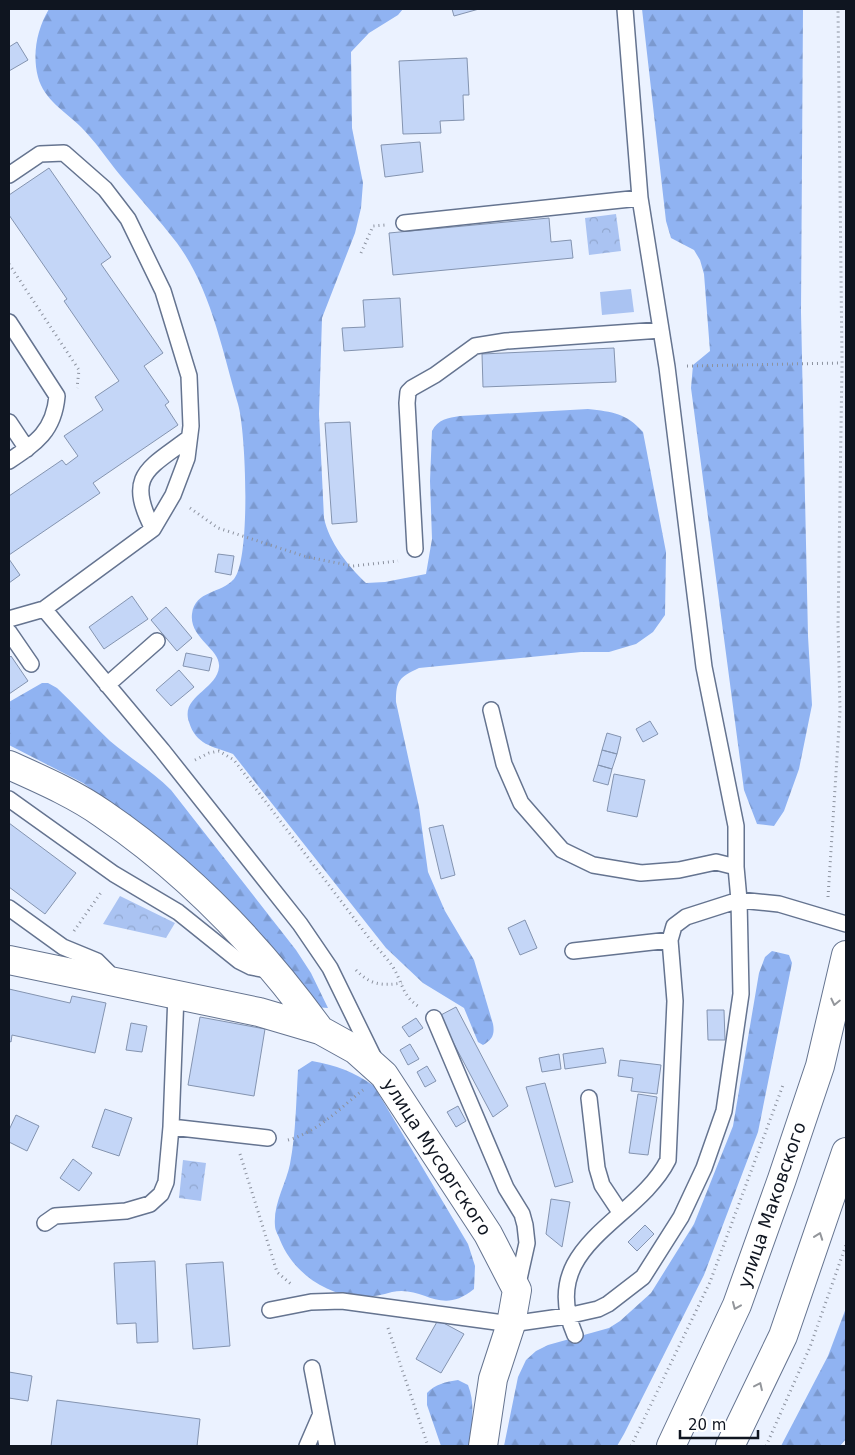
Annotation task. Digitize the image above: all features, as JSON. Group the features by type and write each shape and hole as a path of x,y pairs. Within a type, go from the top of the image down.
{"main road":[{"path":"9,765 102,813 158,854 195,886 276,972 320,1030"},
{"name":"улица Маковского","path":"671,1446 737,1305 782,1179 820,1066 846,954"},
{"name":"улица Мусоргского","path":"9,960 259,1012 320,1030 356,1050 384,1075 488,1234 517,1290"},
{"path":"730,1446 783,1336 846,1152"},
{"path":"483,1446 494,1379 510,1324 517,1290"}],"lane":[{"path":"270,1310 311,1302 342,1301 510,1324 567,1316 598,1309 608,1304 642,1277 681,1217 704,1168 724,1111 741,994 736,826 704,667 667,367 640,198 625,9"},
{"path":"9,175 40,154 64,153 105,189 128,219 163,291 189,376 189,438 187,458 173,495 153,529 44,609 9,619"},
{"path":"404,224 640,198"},
{"path":"9,322 57,396 56,410 49,426 38,441 9,460"},
{"path":"415,549 406,403 408,392 412,388 435,375 475,346 661,330"},
{"path":"9,422 26,449"},
{"path":"153,529 142,507 141,482 155,464 189,438"},
{"path":"44,609 300,924 330,968 384,1075"},
{"path":"9,632 31,664"},
{"path":"107,685 157,641"},
{"path":"491,710 504,764 521,803 562,850 593,865 641,873 679,870 716,862 736,867"},
{"path":"9,799 121,879 178,912 239,961 251,967 276,972"},
{"path":"575,1335 567,1316 566,1301 574,1263 600,1230 660,1175 668,1160 675,1001 670,940 674,926 686,917 739,900 779,904 846,924"},
{"path":"9,908 63,947 97,961 108,972 110,981"},
{"path":"573,950 670,940"},
{"path":"45,1223 54,1216 126,1211 150,1204 161,1194 166,1182 171,1127 176,994"},
{"path":"434,1018 506,1188 522,1214 527,1243 517,1290"},
{"path":"589,1098 597,1168 602,1185 620,1212"},
{"path":"171,1127 268,1138"},
{"path":"312,1368 327,1446"},
{"path":"307,1446 320,1416"}],"path":[{"path":"826,918 840,712 838,626 842,363 838,9"},
{"path":"361,253 373,226 404,224"},
{"path":"667,367 842,363"},
{"path":"173,495 218,528 307,557 353,566 403,560 415,549"},
{"path":"192,762 209,753 219,751 234,760 392,966 402,983 406,998 434,1018"},
{"path":"63,947 95,901"},
{"path":"268,1138 286,1141 302,1137 384,1075"},
{"path":"631,1446 710,1282 784,1080"}],"green space":[{"path":"49,9 403,9 398,15 369,33 351,52 352,128 363,183 361,208 355,233 322,318 319,414 324,518 330,536 340,553 366,583 385,582 426,574 432,539 430,481 432,431 437,424 447,418 588,409 618,414 631,421 643,432 666,552 665,615 653,632 636,644 609,652 581,652 419,668 403,677 398,684 396,702 419,807 428,872 445,911 474,960 493,1024 494,1031 492,1037 483,1045 478,1042 464,1008 423,983 386,948 233,754 206,744 192,730 188,713 190,706 194,699 212,682 217,675 219,667 215,654 195,630 192,622 194,606 203,596 229,584 234,579 239,567 243,547 245,466 241,418 221,341 199,280 189,261 170,234 91,138 50,99 41,85 36,68 36,51 41,25"},
{"path":"642,9 803,9 801,312 808,636 812,705 799,769 784,811 774,826 757,824 744,790 691,388 693,365 710,351 704,274 700,260 694,250 671,238 666,221"},
{"path":"616,214 621,251 589,255 585,218"},
{"path":"631,289 634,312 602,315 600,292"},
{"path":"42,683 48,683 57,688 110,741 171,790 296,950 311,973 328,1008 315,1007 138,823 83,783 9,745 9,702"},
{"path":"120,896 175,923 166,938 103,924"},
{"path":"772,951 789,955 792,963 758,1132 704,1275 624,1434 617,1446 504,1446 518,1377 526,1360 536,1351 548,1345 609,1328 620,1321 651,1293 694,1224 733,1126 759,973 765,957"},
{"path":"312,1061 344,1070 374,1086 468,1244 475,1266 474,1289 462,1297 451,1300 442,1300 403,1291 371,1297 359,1297 346,1295 322,1286 301,1271 293,1262 276,1232 275,1218 292,1152 298,1070"},
{"path":"183,1160 206,1163 201,1201 179,1198"},
{"path":"846,1308 846,1439 840,1446 781,1446 828,1356"},
{"path":"458,1380 468,1385 472,1400 470,1446 441,1446 427,1405 427,1393 437,1385"}],"building":[{"path":"452,9 479,9 454,16"},
{"path":"17,42 28,60 9,71 9,47"},
{"path":"467,58 469,95 463,95 464,120 440,121 441,133 403,134 399,61"},
{"path":"420,142 423,172 385,177 381,145"},
{"path":"49,168 111,257 101,264 163,353 144,366 169,402 165,405 178,425 93,483 100,493 9,555 9,496 62,460 66,465 78,456 64,436 103,410 95,397 119,381 64,301 67,299 9,215 9,195"},
{"path":"549,218 551,242 571,240 573,258 393,275 389,233"},
{"path":"400,298 403,347 344,351 342,328 365,327 363,300"},
{"path":"614,348 616,382 483,387 482,354"},
{"path":"350,422 357,522 332,524 325,423"},
{"path":"218,554 234,556 231,575 215,572"},
{"path":"9,559 20,575 9,583"},
{"path":"132,596 148,619 104,649 89,627"},
{"path":"166,607 192,638 177,651 151,620"},
{"path":"186,653 212,658 209,671 183,666"},
{"path":"11,656 28,681 9,694 9,658"},
{"path":"179,670 194,687 171,706 156,690"},
{"path":"650,721 658,734 643,742 636,729"},
{"path":"607,733 621,737 617,754 602,750"},
{"path":"602,750 617,754 612,769 598,765"},
{"path":"598,765 612,769 608,785 593,781"},
{"path":"614,774 645,780 637,817 607,811"},
{"path":"9,823 76,873 45,914 9,887"},
{"path":"443,825 455,875 441,879 429,828"},
{"path":"525,920 537,948 520,955 508,928"},
{"path":"9,989 70,1003 72,996 106,1003 95,1053 12,1035 11,1042 9,1041"},
{"path":"456,1007 508,1106 493,1117 439,1016"},
{"path":"707,1010 724,1010 725,1040 708,1040"},
{"path":"200,1017 265,1029 254,1096 188,1085"},
{"path":"416,1018 423,1028 409,1037 402,1027"},
{"path":"131,1023 147,1026 142,1052 126,1050"},
{"path":"410,1044 419,1059 408,1065 400,1050"},
{"path":"603,1048 606,1063 565,1069 563,1054"},
{"path":"559,1054 561,1069 542,1072 539,1058"},
{"path":"620,1060 661,1065 657,1094 631,1091 633,1078 618,1076"},
{"path":"427,1066 436,1081 425,1087 417,1072"},
{"path":"545,1083 573,1182 555,1187 526,1087"},
{"path":"638,1094 657,1097 648,1155 629,1153"},
{"path":"458,1106 466,1121 456,1127 447,1112"},
{"path":"105,1109 132,1118 119,1156 92,1147"},
{"path":"16,1115 39,1126 27,1151 9,1142 9,1130"},
{"path":"73,1159 92,1173 79,1191 60,1178"},
{"path":"551,1199 570,1202 562,1247 546,1234"},
{"path":"645,1225 654,1234 637,1251 628,1242"},
{"path":"155,1261 158,1342 137,1343 136,1323 117,1324 114,1263"},
{"path":"223,1262 230,1346 193,1349 186,1264"},
{"path":"438,1320 464,1334 441,1373 416,1359"},
{"path":"9,1372 32,1376 28,1401 9,1398"},
{"path":"57,1400 200,1419 197,1446 51,1446"}]}
